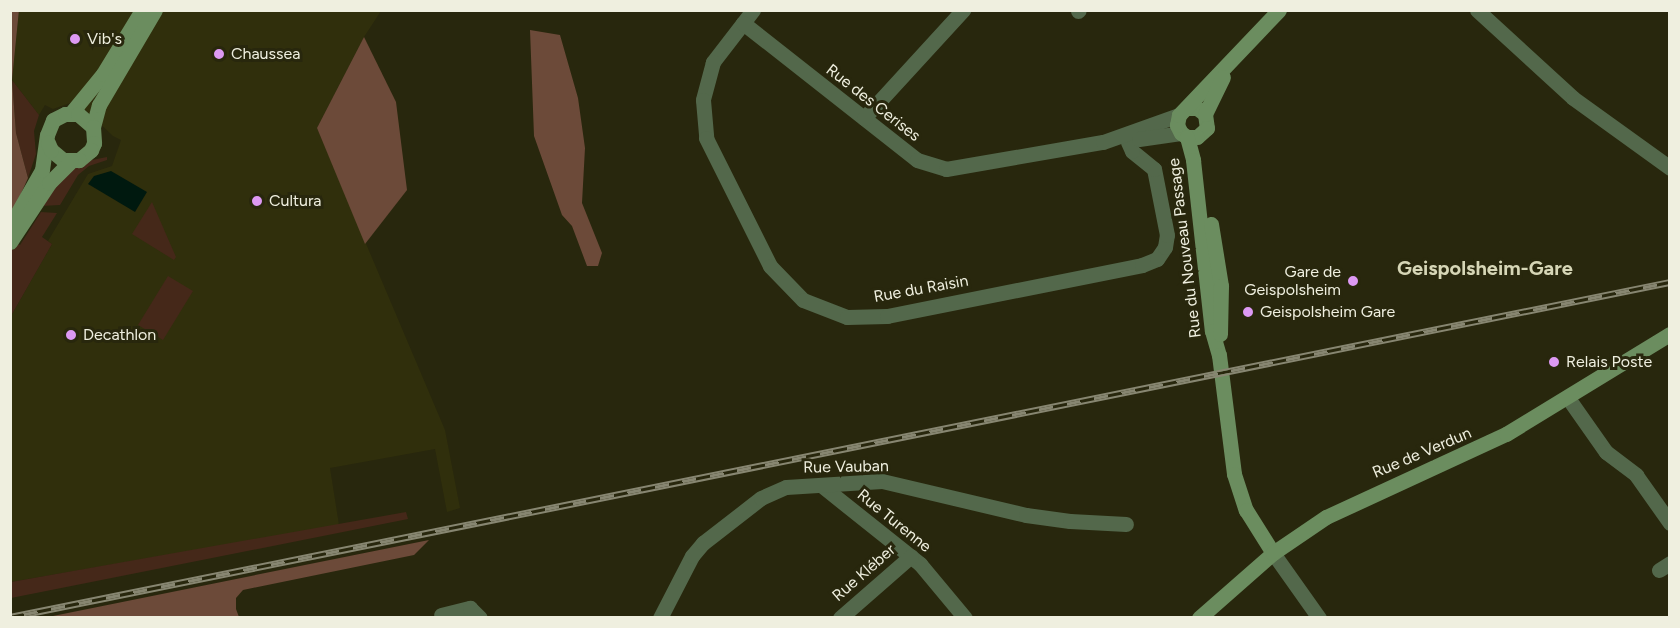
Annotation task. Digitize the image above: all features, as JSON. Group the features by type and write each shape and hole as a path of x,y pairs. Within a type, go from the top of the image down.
{"main road":[{"path":"10,226 42,170 49,127 53,120 71,113 97,83 142,10"},
{"path":"48,143 56,156 71,161 79,160 91,150 94,143 93,127 99,105 155,10"},
{"path":"1235,59 1216,88 1205,114 1207,128 1189,135 1177,125 1183,111 1216,75 1235,59 1279,10"},
{"path":"1183,111 1197,108 1205,114"},
{"path":"71,113 84,117 93,127"},
{"name":"Rue du Nouveau Passage","path":"1189,135 1212,331 1218,355 1236,486 1251,520 1273,553"},
{"path":"10,242 49,183 71,161"},
{"name":"Rue de Verdun","path":"1199,618 1273,553 1341,508 1486,444 1568,398 1670,334"}],"street":[{"path":"743,23 753,10"},
{"path":"864,118 963,10"},
{"path":"1477,10 1573,98 1670,168"},
{"name":"Rue des Cerises","path":"743,23 917,160 946,169 1103,142 1128,142 1189,135"},
{"name":"Rue du Raisin","path":"743,23 713,62 703,100 706,138 770,266 803,300 848,317 887,316 1142,265 1157,259 1165,247 1167,235 1154,169 1132,151 1128,142"},
{"name":"Rue des Cerises","path":"1103,142 1183,111"},
{"path":"1568,398 1606,452 1636,475 1670,523"},
{"name":"Rue Vauban","path":"660,618 692,556 714,532 771,492 786,488 882,481 1026,515 1070,521 1126,524"},
{"name":"Rue Turenne","path":"821,485 911,556 965,618"},
{"path":"1273,553 1319,618"},
{"name":"Rue Kléber","path":"840,618 911,556"},
{"path":"441,615 470,608 480,618"}],"shaded area":[{"path":"19,10 12,80 16,133 28,178 11,216 10,11"},
{"path":"19,11 381,11 364,37 317,128 445,430 460,508 447,512 435,449 330,468 339,525 11,582 11,316 52,244 48,241 88,174 112,166 121,140 113,136 76,101 53,109 45,105 39,115 12,80"},
{"path":"530,30 560,35 578,98 585,148 582,203 602,253 598,266 587,266 572,226 562,215 534,136"},
{"path":"364,37 396,102 407,190 365,244 317,128"},
{"path":"12,80 39,115 34,131 36,154 28,178 16,133"},
{"path":"107,157 107,160 89,166 78,175 60,205 41,206 60,176 92,160"},
{"path":"111,171 147,192 135,212 88,184 94,176"},
{"path":"152,202 176,257 174,260 132,234"},
{"path":"41,212 57,213 42,237 52,244 11,316 11,248 14,242 20,245"},
{"path":"168,276 193,291 163,340 138,325"},
{"path":"406,512 408,519 11,598 11,582"},
{"path":"429,540 414,555 243,590 236,598 239,617 48,617"}],"railway":[{"path":"10,617 1670,282"}],"place":[{"name":"Vib's","path":"75,39"},
{"name":"Chaussea","path":"219,54"},
{"name":"Cultura","path":"257,201"},
{"name":"Gare de Geispolsheim","path":"1353,281"},
{"name":"Geispolsheim Gare","path":"1248,312"},
{"name":"Decathlon","path":"71,335"},
{"name":"Relais Poste","path":"1554,362"}],"district":[{"name":"Geispolsheim-Gare","path":"1485,268"}]}
